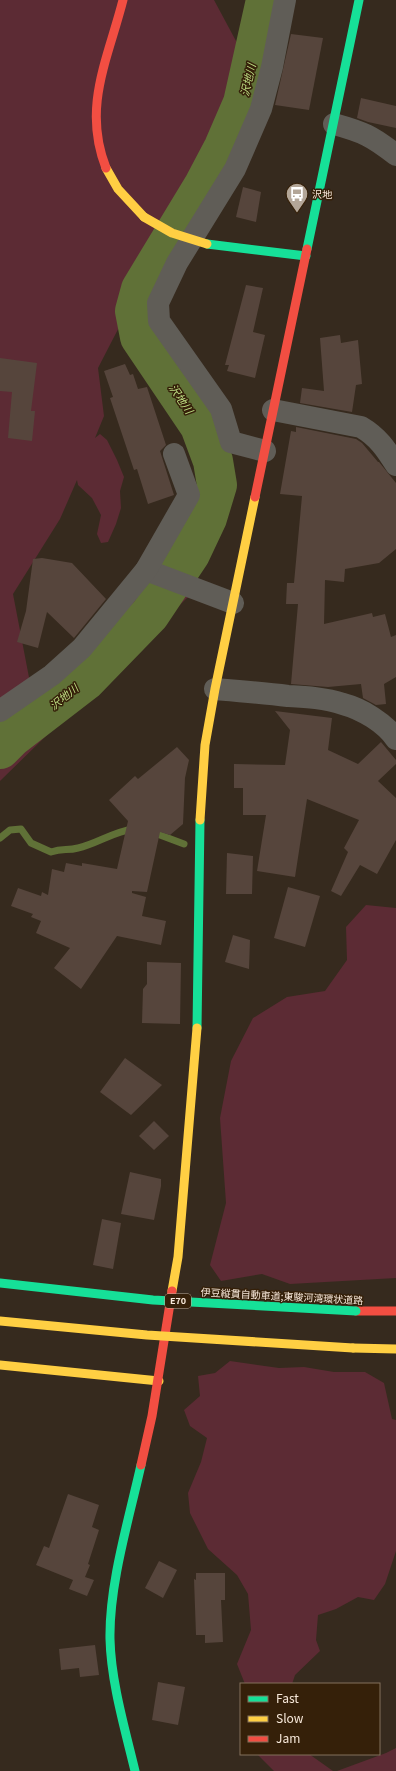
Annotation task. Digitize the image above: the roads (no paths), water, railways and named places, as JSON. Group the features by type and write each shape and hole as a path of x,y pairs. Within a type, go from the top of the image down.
{"main road":[{"path":"123,0 119,18 101,73 95,104 96,134 104,161 116,186 144,217 172,233 208,244 306,256"},
{"path":"135,1771 116,1687 110,1639 114,1586 159,1381 178,1257 197,1034 199,836 205,745 214,689 359,0"},
{"name":"伊豆縦貫自動車道;東駿河湾環状道路","path":"0,1283 153,1300 356,1311 396,1311"},
{"path":"0,1322 147,1335 353,1348 396,1349"},
{"path":"0,1365 159,1381"}],"street":[{"path":"265,450 231,442 221,409 159,321 158,303 177,263 235,169 261,109 272,67 285,0"},
{"path":"334,124 362,132 378,140 396,155"},
{"path":"273,410 361,427 373,434 396,465"},
{"path":"0,711 52,675 164,577 189,495 174,454"},
{"path":"164,577 233,603"},
{"path":"214,689 318,699 343,704 360,710 388,729 396,739"}],"waterway":[{"name":"沢地川","path":"0,749 11,738 85,681 150,614 190,554 207,518 217,485 213,461 200,426 140,337 135,311 141,289 204,185 224,147 243,103 266,0"},
{"path":"0,838 10,830 21,829 31,843 51,852 85,846 119,832 134,829"},
{"path":"152,832 184,844"}],"place":[{"name":"沢地","path":"297,214"}]}
